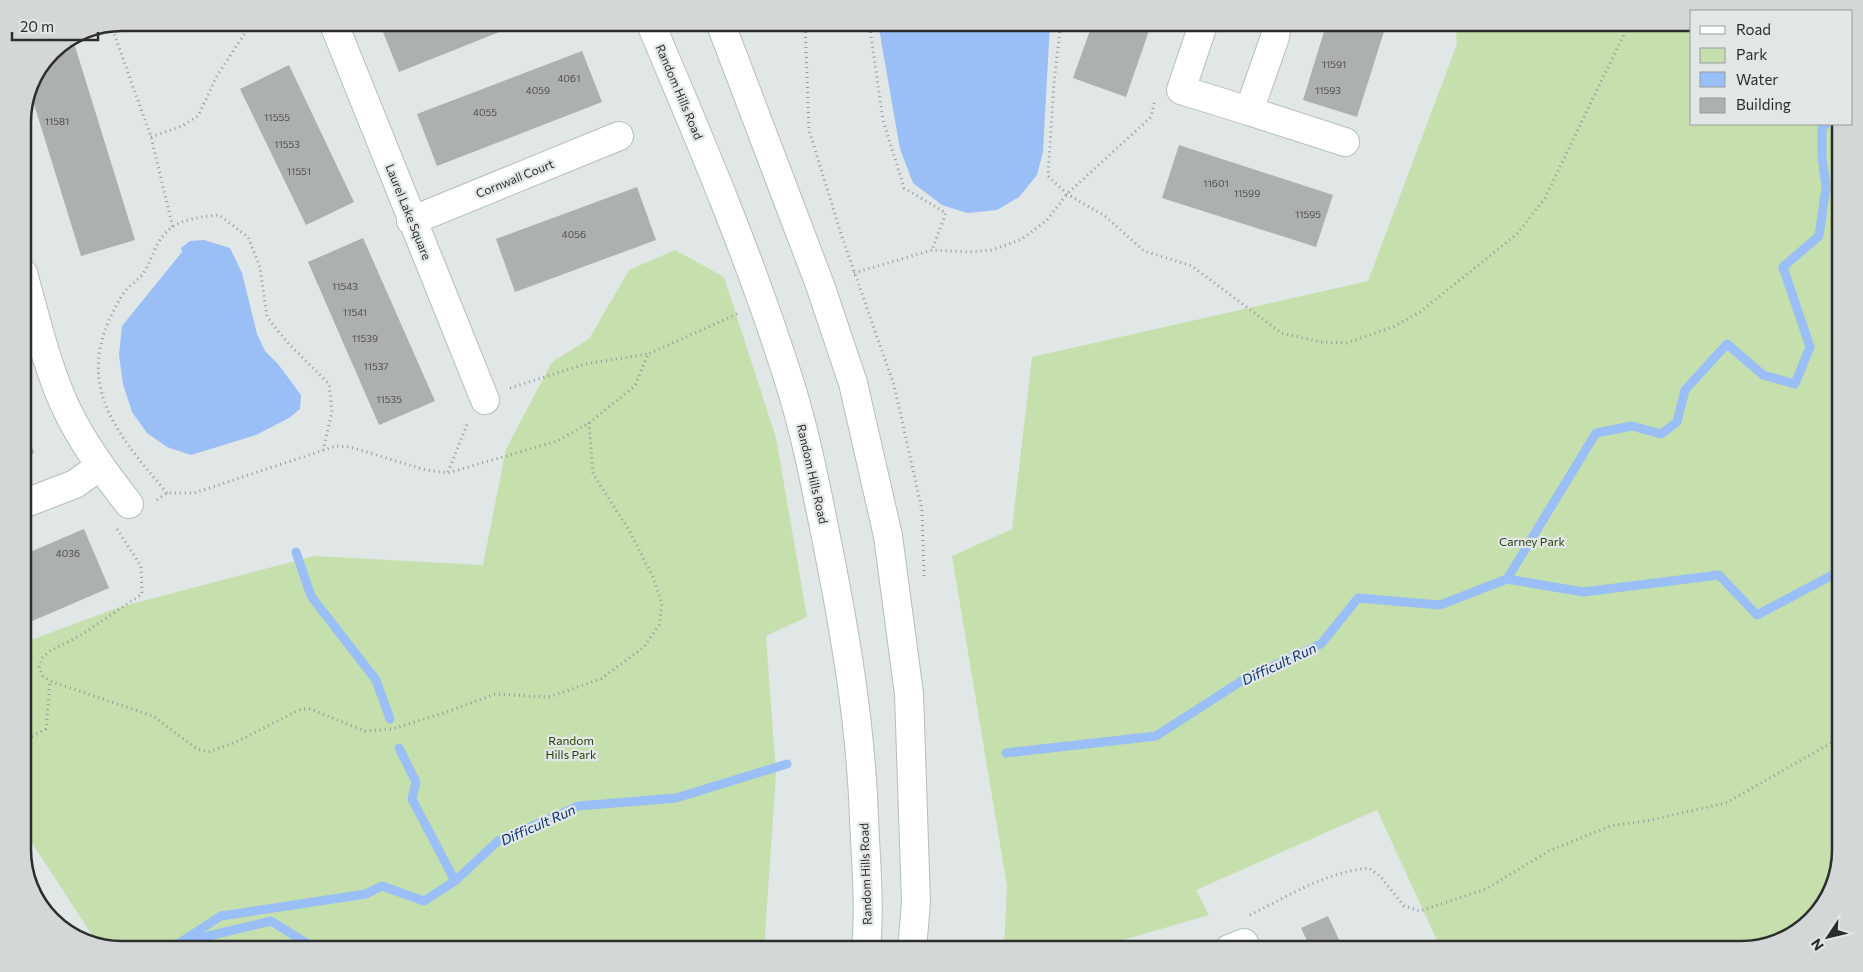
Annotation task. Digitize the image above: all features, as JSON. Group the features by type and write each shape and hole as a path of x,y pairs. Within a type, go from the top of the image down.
{"street":[{"name":"Laurel Lake Square","path":"336,31 485,400"},
{"name":"Random Hills Road","path":"654,31 707,159 764,305 791,389 810,460 853,678 863,775 868,922 867,941"},
{"path":"723,31 820,285 850,374 888,536 909,694 916,902 913,941"},
{"path":"1201,31 1181,90 1345,142"},
{"path":"1249,111 1276,31"},
{"name":"Cornwall Court","path":"411,221 620,136"},
{"path":"31,302 42,342 67,411 100,466 135,510"},
{"path":"31,501 75,484 100,466"}],"path":[{"path":"113,31 151,137 173,228"},
{"path":"151,137 182,126 198,116 217,76 246,31"},
{"path":"805,31 808,130 854,272 932,250 970,252 992,250 1009,245 1036,230 1047,220 1067,194 1151,117 1156,94 1181,90"},
{"path":"871,31 883,120 904,188 946,213 932,250"},
{"path":"1060,31 1054,82 1048,176 1067,194 1105,216 1144,251 1192,266 1281,333 1321,342 1346,343 1393,327 1420,312 1517,234 1545,198 1623,36 1623,31"},
{"path":"167,493 128,447 112,422 100,389 100,352 107,324 127,289 142,275 160,240 182,220 218,216 248,237 260,267 267,316 287,342 329,384 332,412 323,451"},
{"path":"448,473 471,415 485,400 522,383 585,364 648,354 726,318 744,312"},
{"path":"589,424 593,474 629,530 654,576 662,604 659,625 644,648 601,679 549,696 495,694 444,713 379,731 365,731 310,710 301,709 236,742 208,752 196,749 153,716 50,681 43,676 39,668 42,658 50,651 81,635 142,594 141,566 116,528 135,510 167,493 194,493 336,446 350,447 426,470 448,473 557,441 589,424 635,386 648,354"},
{"path":"31,737 46,729 50,681"},
{"path":"1239,937 1320,880 1352,869 1369,868 1380,876 1404,906 1420,911 1486,889 1549,851 1610,826 1646,821 1726,803 1832,743"}],"green space":[{"name":"Carney Park","path":"1456,31 1690,31 1690,125 1832,125 1832,850 1829,873 1822,890 1809,910 1803,912 1803,916 1791,925 1764,938 1741,941 1437,941 1377,810 1196,890 1209,915 1120,941 1004,941 1007,886 952,556 1012,529 1032,357 1368,281 1457,44"},
{"name":"Random Hills Park","path":"675,250 724,277 776,438 807,617 766,636 776,774 765,941 116,941 92,936 31,841 31,640 120,607 314,556 483,565 506,449 552,362 589,339 629,270"}],"water":[{"path":"879,31 1050,31 1043,152 1037,175 1019,197 997,210 967,213 942,205 913,183 900,149"},
{"path":"204,240 230,248 242,273 257,334 265,351 278,364 301,395 300,409 289,418 256,435 191,455 167,447 147,433 132,412 123,384 119,355 122,326 182,252 181,248 190,241"}],"building":[{"path":"383,31 502,31 399,72"},
{"path":"1090,31 1149,31 1126,97 1073,78"},
{"path":"1324,31 1384,31 1357,117 1303,100"},
{"path":"75,45 135,240 81,256 33,102 43,77 54,62"},
{"path":"582,51 602,102 437,166 417,114"},
{"path":"289,65 354,202 306,225 240,89"},
{"path":"1179,145 1333,195 1316,247 1162,198"},
{"path":"637,187 656,240 515,292 496,239"},
{"path":"363,238 435,401 379,425 308,262"},
{"path":"84,529 109,588 31,622 31,552"},
{"path":"1328,916 1340,941 1307,941 1301,928"}],"waterway":[{"path":"1507,579 1596,433 1632,426 1661,434 1677,422 1685,390 1727,344 1763,375 1795,384 1810,347 1783,267 1819,236 1826,187 1822,157 1822,128 1825,125"},
{"path":"296,552 311,596 376,680 390,719"},
{"name":"Difficult Run","path":"1006,753 1156,736 1243,680 1321,644 1358,598 1440,605 1507,579 1583,592 1719,575 1757,615 1832,575"},
{"path":"399,748 416,782 412,799 455,881"},
{"name":"Difficult Run","path":"182,941 221,916 366,894 382,886 424,901 455,881 498,841 578,806 676,798 787,764"},
{"path":"187,941 271,921 303,941"}]}
